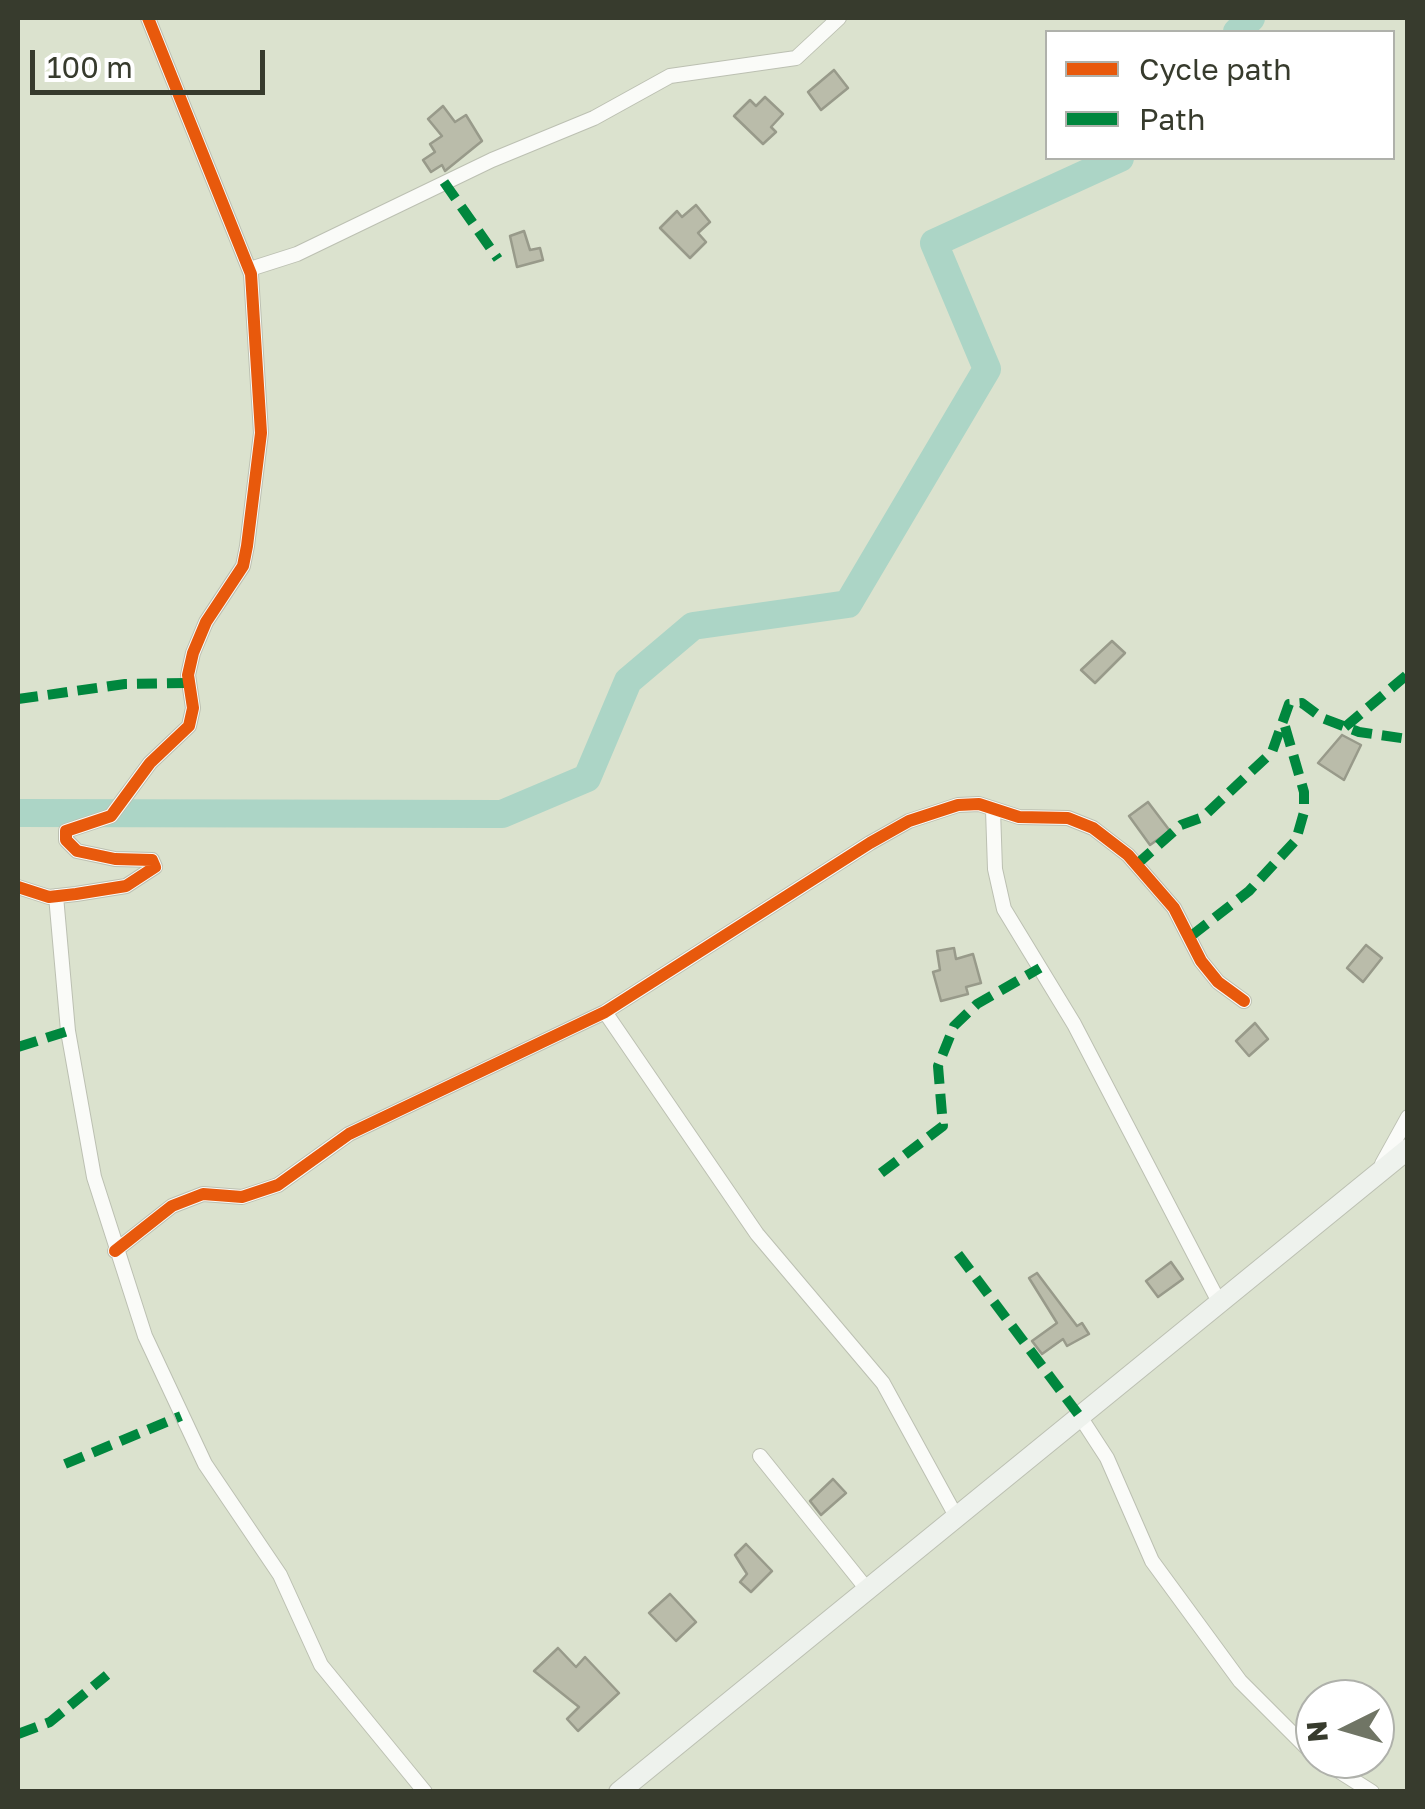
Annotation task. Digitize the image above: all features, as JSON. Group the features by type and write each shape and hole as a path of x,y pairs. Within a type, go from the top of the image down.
{"main road":[{"path":"619,1792 1408,1149"}],"street":[{"path":"18,887 56,896 126,886 154,867 152,860 82,852 66,840 69,828 116,811 150,763 189,726 193,708 188,675 193,652 206,622 243,566 262,433 250,269 207,172 176,79 148,18"},
{"path":"250,269 296,254 476,167 594,118 670,76 796,58 839,18"},
{"path":"115,1252 172,1206 203,1194 242,1197 278,1185 349,1134 605,1012 909,821 958,805 979,804 1019,818 1068,818 1118,846 1182,918 1210,972 1244,1001"},
{"path":"993,810 995,869 1004,909 1074,1024 1219,1302"},
{"path":"56,896 68,1031 94,1178 145,1336 205,1464 280,1575 322,1666 425,1792"},
{"path":"605,1012 746,1220 896,1402 922,1462 957,1518"},
{"path":"1377,1174 1408,1117"},
{"path":"1081,1418 1108,1458 1143,1545 1168,1584 1240,1681 1295,1735"},
{"path":"760,1456 866,1588"}],"building":[{"path":"834,70 848,88 821,110 808,92"},
{"path":"765,97 783,114 771,127 776,132 763,144 734,116 750,100 756,106"},
{"path":"443,106 455,122 466,115 482,141 445,171 442,165 431,172 423,160 435,152 430,144 442,136 428,119"},
{"path":"696,205 710,222 698,233 706,242 690,258 660,228 677,211 682,217"},
{"path":"524,231 530,250 540,248 543,260 517,267 510,236"},
{"path":"1112,641 1125,653 1095,683 1081,670"},
{"path":"1342,735 1361,745 1344,780 1318,763"},
{"path":"1148,802 1170,831 1150,845 1129,816"},
{"path":"1366,945 1382,958 1363,982 1347,968"},
{"path":"954,948 956,959 973,954 981,983 966,987 968,994 941,1001 933,972 940,970 937,951"},
{"path":"1255,1023 1268,1039 1249,1056 1236,1041"},
{"path":"1171,1262 1183,1279 1158,1297 1146,1281"},
{"path":"1037,1273 1077,1326 1082,1323 1089,1334 1067,1346 1063,1339 1042,1354 1032,1341 1057,1323 1029,1278"},
{"path":"833,1479 846,1493 821,1515 810,1501"},
{"path":"746,1544 772,1571 751,1592 740,1582 747,1574 735,1555"},
{"path":"670,1594 696,1622 676,1641 649,1613"},
{"path":"558,1648 576,1667 585,1657 619,1693 578,1731 567,1719 579,1707 534,1671"}],"waterway":[{"path":"1239,30 1251,18"},
{"path":"18,813 502,814 587,778 628,681 693,626 848,604 987,369 934,243 1116,160"}],"marked path":[{"path":"444,182 498,259"},
{"path":"1345,727 1408,674"},
{"path":"18,699 125,684 189,683"},
{"path":"1136,865 1181,825 1203,817 1272,752 1289,704 1302,703 1322,718 1359,732 1408,739"},
{"path":"1191,936 1249,891 1296,840 1304,812 1304,792 1284,723"},
{"path":"881,1173 943,1126 938,1066 954,1026 977,1004 1040,968"},
{"path":"18,1047 68,1031"},
{"path":"958,1254 1081,1418"},
{"path":"65,1464 181,1416"},
{"path":"18,1734 50,1722 107,1675"}],"cycle path":[{"path":"18,887 49,897 76,894 126,886 155,867 152,860 115,859 77,851 66,840 66,831 111,816 150,763 189,726 193,708 188,675 193,653 206,622 243,566 247,546 261,433 251,274 148,18"},
{"path":"115,1251 172,1206 203,1194 242,1197 278,1185 349,1134 605,1012 870,843 909,821 958,805 979,804 1019,817 1068,818 1093,828 1128,855 1174,908 1201,961 1218,982 1244,1001"}]}
